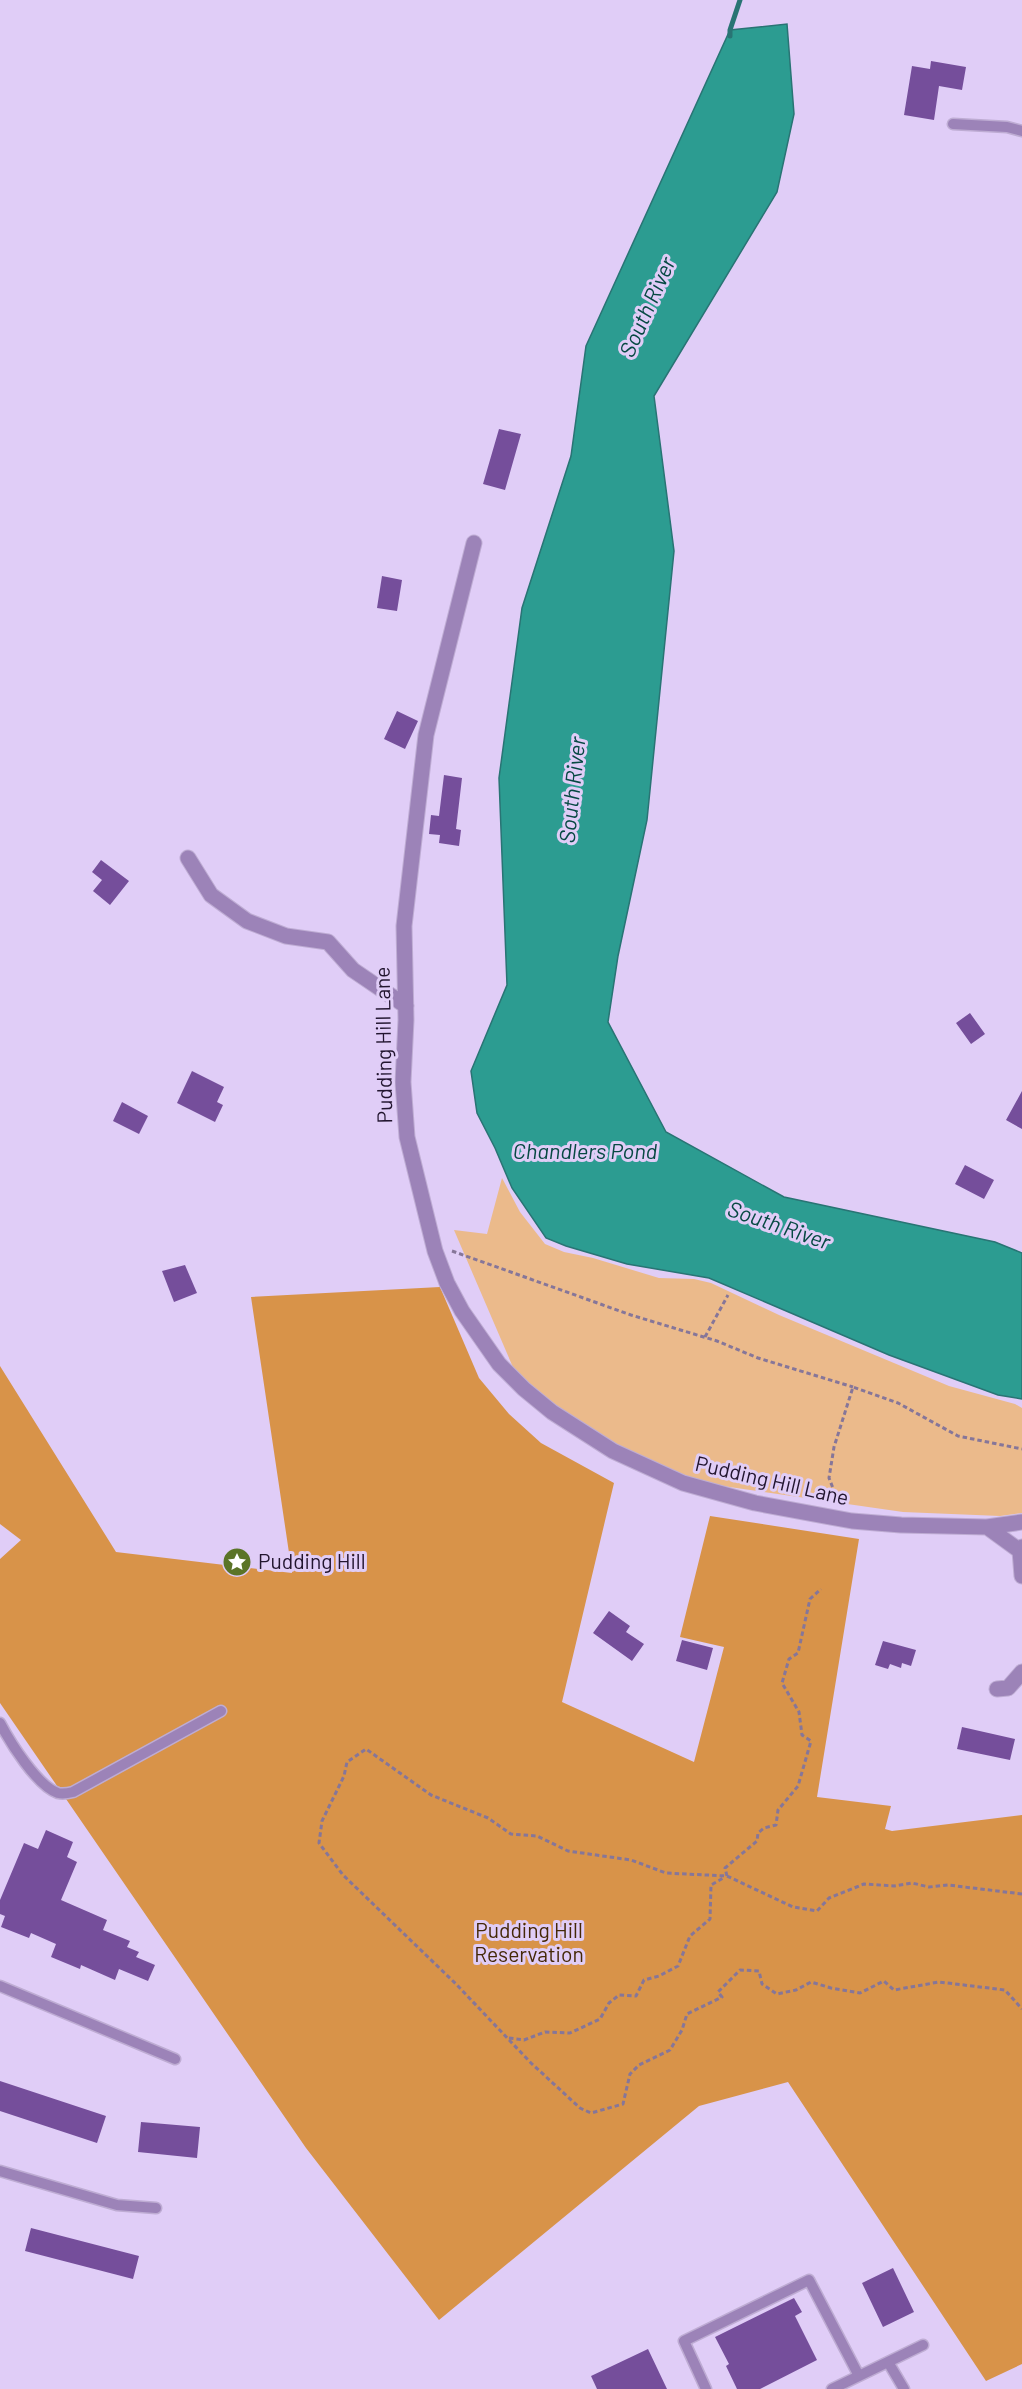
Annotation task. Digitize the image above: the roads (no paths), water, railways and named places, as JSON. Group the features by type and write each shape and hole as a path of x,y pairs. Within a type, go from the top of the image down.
{"street":[{"name":"Pudding Hill Lane","path":"474,543 433,704 421,767 404,926 406,1006 404,1113 435,1251 447,1283 474,1330 499,1364 524,1389 561,1419 614,1451 648,1468 707,1490 803,1513 852,1521 901,1525 987,1527 1022,1522"},
{"path":"188,858 211,895 247,921 286,936 328,942 353,970 406,1006"},
{"path":"987,1527 1021,1549 1022,1576"},
{"path":"997,1689 1008,1688 1022,1672"}],"lane":[{"path":"953,124 1007,127 1022,131"},
{"path":"0,1723 16,1753 58,1793 73,1792 221,1711"},
{"path":"0,1986 175,2059"},
{"path":"0,2171 117,2205 156,2208"},
{"path":"706,2389 684,2341 809,2280 858,2376"},
{"path":"831,2389 922,2346"},
{"path":"888,2362 904,2389"}],"water":[{"name":"Chandlers Pond","path":"787,24 794,114 777,192 654,396 674,551 647,820 618,956 608,1022 666,1132 784,1197 995,1242 1022,1253 1022,1399 998,1395 889,1355 709,1278 627,1264 546,1238 512,1188 477,1113 471,1071 507,985 499,778 522,608 571,456 586,346 730,30"}],"waterway":[{"name":"South River","path":"730,36 740,0"}],"place":[{"name":"Pudding Hill","path":"237,1562"}],"park label":[{"name":"Pudding Hill Reservation","path":"529,1943"}]}
